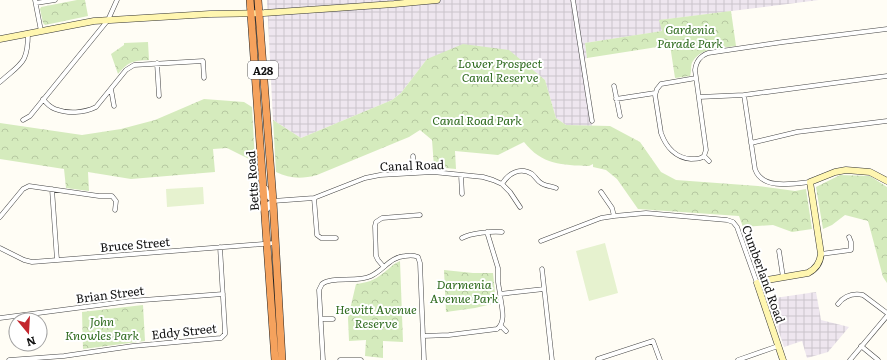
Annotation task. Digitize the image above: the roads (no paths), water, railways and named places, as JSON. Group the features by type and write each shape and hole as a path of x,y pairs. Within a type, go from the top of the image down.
{"highway":[{"name":"Betts Road","path":"250,0 275,360"},
{"name":"Betts Road","path":"258,0 282,360"}],"street":[{"path":"41,31 36,2 55,0"},
{"path":"23,120 28,117 108,20 117,0"},
{"path":"0,39 94,21 258,13 437,0"},
{"path":"573,0 592,121"},
{"path":"696,78 663,84 658,87 655,93 662,135 673,152 685,159 697,159 704,156 706,150 695,70 696,63 701,58 708,54 783,42 887,29"},
{"path":"0,82 25,59 27,53 28,33"},
{"path":"43,99 56,109 75,112 90,110 96,107 130,67 134,65 203,61 204,78"},
{"path":"157,63 159,96"},
{"path":"699,97 744,95 887,76"},
{"path":"614,86 620,116"},
{"path":"111,89 114,106"},
{"path":"616,99 655,93"},
{"path":"744,95 756,171 758,176 764,180 788,184 810,182 835,172 846,170 870,172 887,182"},
{"path":"751,143 797,132 887,121"},
{"path":"413,156 414,173"},
{"path":"704,156 709,161"},
{"path":"502,184 512,174 523,171 531,174 543,184 556,188"},
{"name":"Canal Road","path":"272,200 314,198 373,176 433,172 483,177 494,180 502,184 512,193 520,207"},
{"path":"461,175 462,194"},
{"path":"263,182 266,186 269,198 272,200 268,204 268,215 265,220"},
{"path":"757,283 810,272 818,264 821,254 810,182"},
{"path":"0,217 26,187 31,186 99,196 112,196 116,200 115,210"},
{"path":"52,189 58,260"},
{"path":"601,192 612,208 614,216"},
{"path":"314,198 317,238 336,238"},
{"name":"Cumberland Road","path":"542,241 602,218 614,216 646,213 725,220 732,222 738,228 783,360"},
{"path":"383,266 378,260 376,254 376,219 420,215"},
{"path":"462,238 469,235 487,232 502,232"},
{"path":"423,336 495,330 501,326 503,320 498,268 487,232"},
{"path":"821,254 851,250 852,246 849,237"},
{"name":"Bruce Street","path":"0,248 30,262 275,243"},
{"name":"Eddy Street","path":"9,360 64,358 133,346 221,338 225,333 220,247"},
{"path":"779,251 783,277"},
{"path":"418,257 421,254"},
{"path":"323,360 319,290 320,282 365,278 376,273 391,260 402,256 413,255 418,257"},
{"path":"418,257 420,263 424,360"},
{"path":"542,269 552,360"},
{"path":"500,294 544,289"},
{"name":"Brian Street","path":"0,318 130,301 223,294"},
{"path":"838,304 846,296 859,294 863,295 887,313"},
{"path":"850,360 887,316"},
{"path":"321,320 333,319"},
{"path":"501,326 506,331"},
{"path":"598,359 653,341 660,360"},
{"path":"738,360 778,346"},
{"path":"861,346 878,360"},
{"path":"340,360 361,360"}],"park label":[{"name":"Gardenia Parade Park","path":"690,36"},
{"name":"Lower Prospect Canal Reserve","path":"500,70"},
{"name":"Canal Road Park","path":"477,120"},
{"name":"Darmenia Avenue Park","path":"464,291"},
{"name":"Hewitt Avenue Reserve","path":"376,316"},
{"name":"John Knowles Park","path":"102,328"}]}
